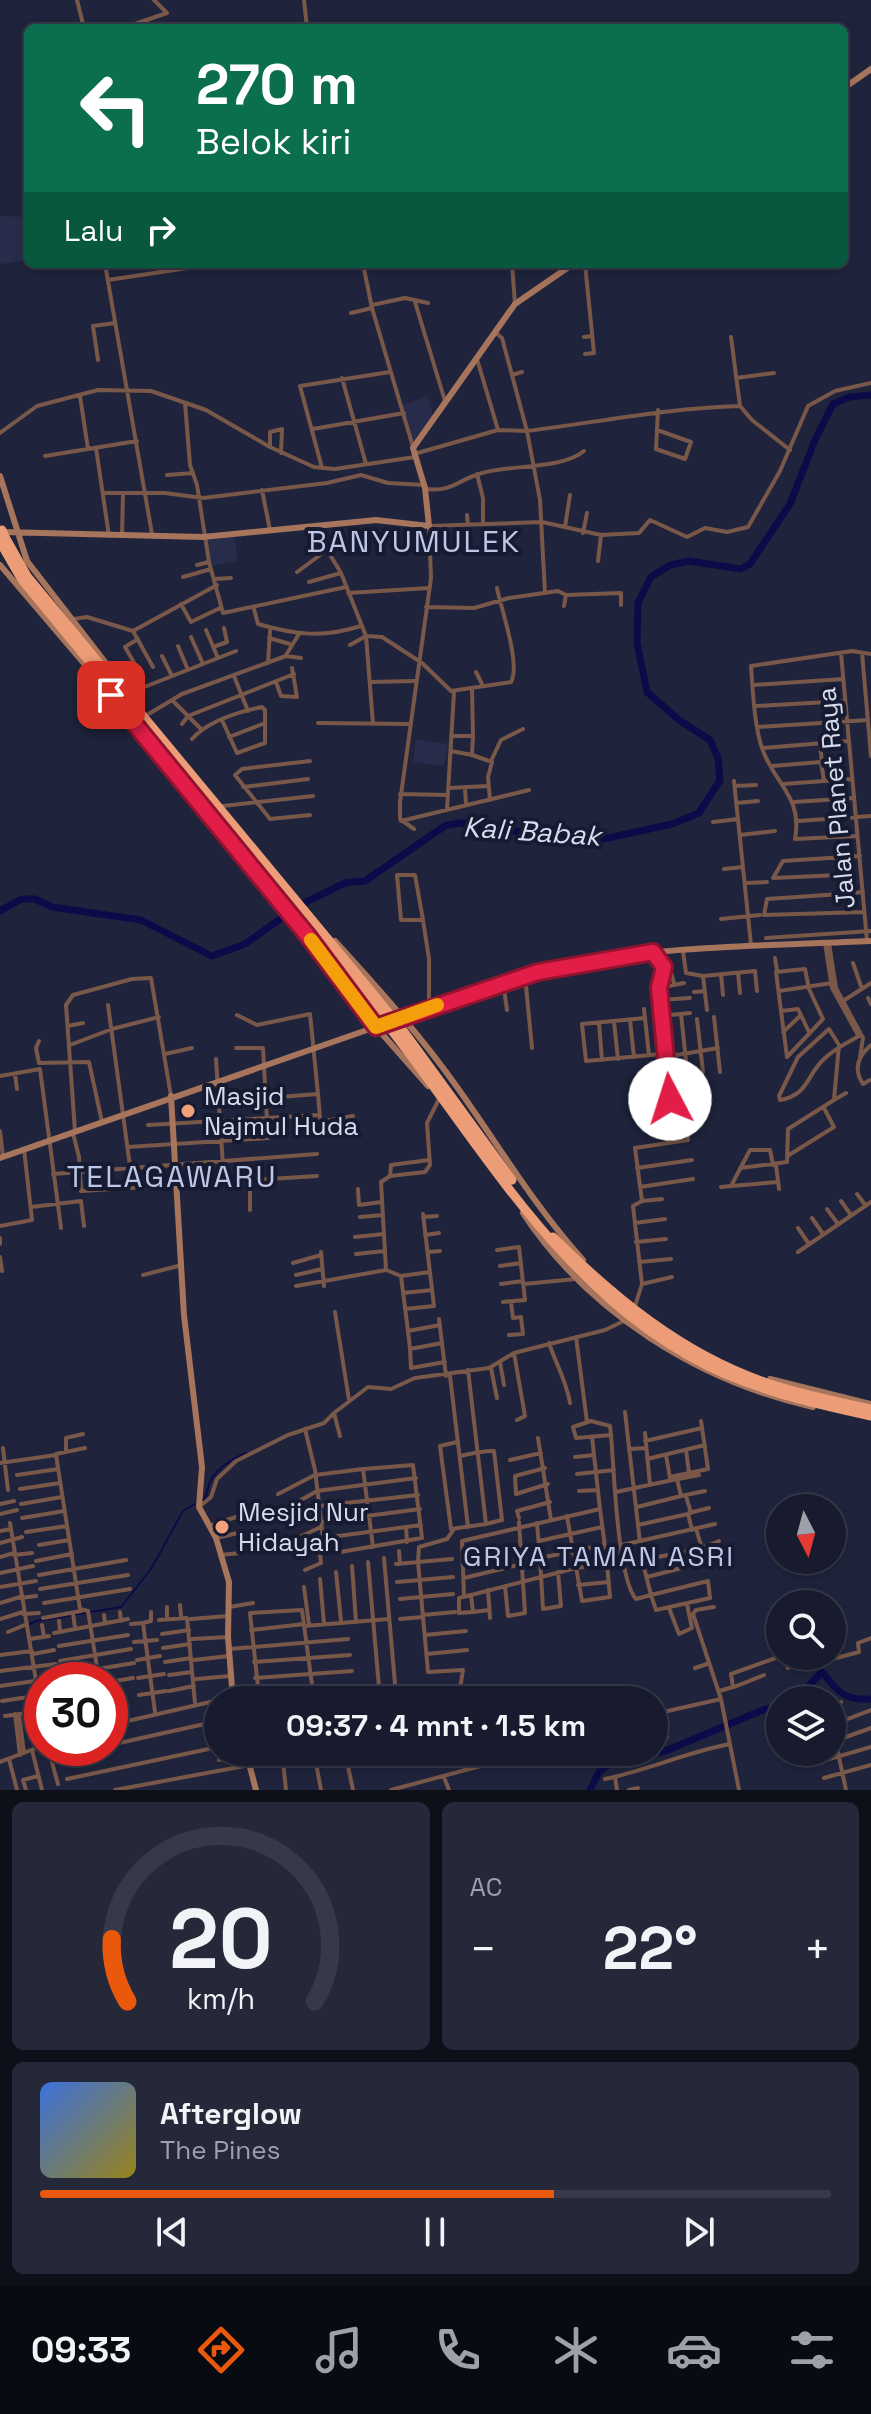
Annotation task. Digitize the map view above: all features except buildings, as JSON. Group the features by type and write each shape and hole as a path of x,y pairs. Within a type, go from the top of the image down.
{"highway":[{"path":"1,533 27,576 268,875 392,1023 553,1237 592,1276 685,1345 764,1382 871,1406"},
{"path":"129,694 140,716 251,862 268,875"},
{"path":"118,703 140,716"},
{"path":"491,1137 496,1164"},
{"path":"485,1157 496,1164"},
{"path":"507,1178 518,1179"},
{"path":"507,1178 511,1194"},
{"path":"507,1178 550,1242 588,1283 682,1352 764,1390 871,1418"}],"street":[{"path":"78,0 83,24"},
{"path":"135,24 167,13 154,0"},
{"path":"304,0 307,24"},
{"path":"848,85 871,69"},
{"path":"106,268 152,537"},
{"path":"108,280 188,268"},
{"path":"364,268 425,487 432,557 400,794 401,821"},
{"path":"512,268 515,304"},
{"path":"414,453 515,304 567,268"},
{"path":"585,268 594,353 585,354"},
{"path":"351,313 402,298 428,303"},
{"path":"415,302 446,404"},
{"path":"98,360 92,326 115,323"},
{"path":"497,329 502,338 534,463 542,522 545,593"},
{"path":"584,337 592,336"},
{"path":"731,337 740,406 752,420 790,450"},
{"path":"477,358 498,430"},
{"path":"322,468 300,386 391,371"},
{"path":"512,375 522,372"},
{"path":"736,378 774,373"},
{"path":"342,378 366,464"},
{"path":"1,533 203,537 376,520 448,528 542,522 601,535 639,533 650,520 687,537 705,528 727,532 742,530 753,520 812,402 835,391 871,383"},
{"path":"0,433 15,425 32,408 100,390 159,392 206,410 281,453 322,468 366,464 498,430 527,431 622,419 658,410 740,406"},
{"path":"80,396 88,449"},
{"path":"185,403 184,431 203,537 221,608 226,614 346,587"},
{"path":"658,410 660,431 656,449 685,459 691,442 660,431"},
{"path":"313,429 404,413"},
{"path":"270,447 270,432 283,429 281,453"},
{"path":"45,456 137,441"},
{"path":"96,448 109,536"},
{"path":"103,493 146,492 198,498 327,483 361,475 388,483 450,489 477,474 568,460 584,451"},
{"path":"167,475 193,473"},
{"path":"477,474 483,498 483,524"},
{"path":"0,476 17,533 31,566 129,694 140,716 223,806 268,875"},
{"path":"262,490 270,530"},
{"path":"122,536 124,493"},
{"path":"565,527 570,495"},
{"path":"583,533 587,513"},
{"path":"467,515 468,525"},
{"path":"320,526 327,550 341,573 366,636 373,724"},
{"path":"447,542 448,528"},
{"path":"598,561 601,535"},
{"path":"297,572 327,550"},
{"path":"197,565 209,562"},
{"path":"0,565 118,703 140,716"},
{"path":"183,577 211,569"},
{"path":"309,582 341,573"},
{"path":"214,579 231,578"},
{"path":"133,631 217,585"},
{"path":"348,593 429,588"},
{"path":"350,645 366,636 382,637 417,659 441,684 455,691 472,690 514,679 497,588"},
{"path":"426,607 474,608 561,591 566,595 621,593 621,605"},
{"path":"564,606 566,595"},
{"path":"181,604 190,622 221,608"},
{"path":"254,609 258,624 299,634 332,635 361,626"},
{"path":"70,619 87,617 133,631 153,667"},
{"path":"213,647 227,642 224,628"},
{"path":"206,630 218,658"},
{"path":"268,663 270,631"},
{"path":"286,656 299,634"},
{"path":"191,637 203,664"},
{"path":"269,638 290,645"},
{"path":"138,639 125,647 140,673"},
{"path":"178,646 188,670"},
{"path":"129,694 236,651"},
{"path":"857,836 795,839 798,821 794,802 762,748 753,665 841,653 871,654"},
{"name":"Jalan Planet Raya","path":"841,653 869,941"},
{"name":"Jalan Planet Raya","path":"862,653 871,756"},
{"path":"162,656 172,676"},
{"path":"140,716 172,700 286,656 301,658"},
{"path":"276,682 281,696 296,698 292,668"},
{"path":"476,672 483,686"},
{"path":"182,724 188,716 294,674"},
{"path":"234,676 248,711"},
{"path":"753,685 843,679"},
{"path":"370,682 414,681"},
{"path":"472,690 472,755"},
{"path":"447,809 455,691"},
{"path":"172,700 201,729"},
{"path":"756,706 845,701"},
{"path":"192,739 201,729 222,720 248,711 264,708 262,744 237,753 222,720"},
{"path":"758,727 868,720"},
{"path":"229,737 265,723"},
{"path":"318,723 409,724"},
{"path":"490,800 491,761 501,740 523,729"},
{"path":"451,736 473,736"},
{"path":"762,748 848,741"},
{"path":"820,743 824,781"},
{"path":"451,751 491,761"},
{"path":"310,761 242,769 235,775 270,819 310,815"},
{"path":"772,766 822,763"},
{"path":"243,787 308,779"},
{"path":"782,784 852,779"},
{"path":"751,945 735,784 756,785"},
{"path":"449,788 488,786"},
{"path":"465,788 466,805"},
{"path":"401,821 529,790"},
{"path":"400,794 448,795"},
{"path":"223,806 313,796"},
{"path":"794,802 854,798"},
{"path":"736,803 758,801"},
{"path":"798,821 871,816"},
{"path":"713,822 738,819"},
{"path":"401,821 414,829"},
{"path":"740,835 775,831"},
{"path":"840,875 774,880 784,860 860,856"},
{"path":"838,857 841,894"},
{"path":"724,869 743,867"},
{"path":"423,920 401,920 397,875 415,875 423,920 429,959 429,1008"},
{"path":"745,883 767,882"},
{"path":"763,916 767,899 863,892"},
{"path":"721,919 864,912"},
{"path":"314,929 491,1137 518,1179 586,1263 635,1306 697,1348 738,1367 784,1383 871,1406"},
{"path":"766,938 868,932"},
{"path":"0,1131 2,1158 171,1096 265,1068 525,976 683,948 869,941"},
{"path":"827,943 833,983 861,1036 858,1075 864,1084 870,1080"},
{"path":"683,948 686,973 703,976 755,971 757,991"},
{"path":"653,952 671,972 674,983"},
{"path":"775,958 787,1057 824,1018 809,989 805,969 777,971"},
{"path":"853,963 862,989"},
{"path":"664,967 659,988 670,1108"},
{"path":"738,973 740,993"},
{"path":"721,974 723,995"},
{"path":"525,976 532,1048"},
{"path":"703,976 707,1010"},
{"path":"231,1686 229,1582 216,1538 199,1504 202,1467 184,1315 182,1265 178,1185 177,1163 174,1123 153,981 148,977 73,995 66,1001 81,1191 178,1185 224,1181 317,1176"},
{"path":"503,982 507,1010"},
{"path":"659,988 684,983"},
{"path":"779,991 809,989 833,983"},
{"path":"833,983 848,1012"},
{"path":"843,1001 871,983"},
{"path":"694,992 705,991"},
{"path":"660,1000 690,998"},
{"path":"108,1005 133,1188"},
{"path":"644,1009 649,1055"},
{"path":"781,1011 796,1009 809,1032"},
{"path":"237,1015 257,1025 309,1013 321,1130"},
{"path":"661,1016 690,1013"},
{"path":"681,1014 688,1080"},
{"path":"783,1032 801,1015"},
{"path":"70,1045 112,1029 159,1017"},
{"path":"714,1017 720,1072"},
{"path":"645,1018 582,1024 586,1061 677,1055 718,1048"},
{"path":"697,1019 703,1072"},
{"path":"630,1020 634,1057"},
{"path":"614,1022 618,1059"},
{"path":"68,1026 83,1023"},
{"path":"392,1023 439,1099 485,1157 547,1246 578,1279 626,1320 675,1354 764,1395 871,1418"},
{"path":"599,1023 602,1060"},
{"path":"834,1100 839,1045 829,1029 825,1029 798,1057 779,1099 783,1101 806,1086 820,1063 839,1045 861,1036 871,1037"},
{"path":"576,1041 584,1040"},
{"path":"39,1041 36,1050 61,1228"},
{"path":"860,1057 871,1045"},
{"path":"128,1147 267,1138 262,1046 236,1048"},
{"path":"165,1054 192,1048"},
{"path":"216,1059 224,1181"},
{"path":"0,1076 40,1066 89,1063 102,1122"},
{"path":"15,1074 17,1089"},
{"path":"668,1081 696,1080 698,1096 670,1099"},
{"path":"740,1168 787,1162 788,1129 846,1093"},
{"path":"266,1098 318,1094"},
{"path":"386,1270 381,1182 390,1176 425,1172 429,1160 427,1123 439,1099"},
{"path":"789,1155 834,1127 824,1108"},
{"path":"627,1149 688,1140 684,1111"},
{"path":"148,1125 319,1115"},
{"path":"320,1122 353,1116"},
{"path":"664,1116 668,1143"},
{"path":"635,1148 642,1201"},
{"path":"0,1226 31,1221 24,1149"},
{"path":"731,1186 750,1150 770,1150 779,1189"},
{"path":"53,1174 317,1154"},
{"path":"390,1176 391,1165 429,1160"},
{"path":"637,1168 692,1160"},
{"path":"640,1187 693,1179"},
{"path":"250,1180 250,1210"},
{"path":"721,1187 778,1182"},
{"path":"358,1189 359,1205 382,1202"},
{"path":"798,1252 868,1204 857,1194"},
{"path":"635,1306 642,1284 633,1206 642,1201 662,1199"},
{"path":"31,1207 81,1201 84,1226"},
{"path":"841,1201 851,1215"},
{"path":"827,1209 838,1224"},
{"path":"360,1217 383,1215"},
{"path":"405,1309 434,1306 423,1216 437,1216"},
{"path":"812,1218 823,1234"},
{"path":"635,1223 665,1219"},
{"path":"798,1228 809,1244"},
{"path":"425,1235 439,1233"},
{"path":"355,1237 384,1234"},
{"path":"636,1242 666,1239"},
{"path":"497,1250 519,1247 521,1263 525,1300 503,1302"},
{"path":"356,1254 385,1251"},
{"path":"428,1252 440,1251"},
{"path":"293,1263 321,1254 324,1286"},
{"path":"0,1257 2,1271"},
{"path":"639,1262 671,1259"},
{"path":"500,1266 521,1263"},
{"path":"143,1275 182,1265"},
{"path":"296,1275 322,1269"},
{"path":"296,1286 386,1270 401,1276 430,1272"},
{"path":"401,1276 411,1368 445,1362"},
{"path":"642,1284 672,1277"},
{"path":"501,1284 578,1279"},
{"path":"403,1293 432,1290"},
{"path":"509,1335 523,1334 521,1317 513,1318 511,1302"},
{"path":"335,1312 349,1400"},
{"path":"199,1504 211,1497 215,1481 236,1461 324,1423 349,1400 370,1387 391,1389 415,1378 491,1368 514,1353 610,1328 626,1320"},
{"path":"408,1331 440,1322 468,1527"},
{"path":"576,1336 587,1422"},
{"path":"410,1349 442,1343"},
{"path":"549,1343 561,1380 568,1387 570,1403"},
{"path":"514,1353 525,1416 517,1420"},
{"path":"500,1362 504,1385"},
{"path":"491,1368 497,1398"},
{"path":"468,1370 486,1524"},
{"path":"611,1435 574,1435 573,1426 587,1422 607,1423 611,1435 622,1553 633,1597 651,1595 708,1581 711,1597 656,1610 651,1595 642,1560 625,1412"},
{"path":"334,1413 340,1436"},
{"path":"673,1479 708,1469 701,1421"},
{"path":"645,1441 702,1428"},
{"path":"304,1553 319,1545 323,1538 305,1429"},
{"path":"645,1433 650,1485"},
{"path":"66,1452 66,1438 83,1434"},
{"path":"567,1516 582,1601 609,1599 592,1437"},
{"path":"538,1438 548,1484 551,1520"},
{"path":"458,1442 440,1446 454,1529 447,1539 419,1547 418,1562 428,1672 463,1670 464,1679 459,1686"},
{"path":"647,1459 705,1445"},
{"path":"3,1448 2,1462 8,1490"},
{"path":"2,1462 85,1448"},
{"path":"629,1449 646,1448"},
{"path":"454,1529 503,1519 493,1450 460,1456"},
{"path":"686,1450 689,1473"},
{"path":"510,1460 541,1453"},
{"path":"55,1454 81,1611"},
{"path":"646,1577 701,1563 700,1547 690,1513 673,1479 666,1454"},
{"path":"575,1457 594,1455"},
{"path":"278,1494 315,1475 412,1464 422,1540 340,1552"},
{"path":"545,1468 514,1477 516,1494 548,1484"},
{"path":"17,1475 58,1469"},
{"path":"364,1469 373,1547"},
{"path":"577,1474 614,1470"},
{"path":"616,1492 699,1475"},
{"path":"287,1508 317,1491 416,1478"},
{"path":"20,1489 60,1483"},
{"path":"579,1491 597,1490"},
{"path":"637,1507 705,1491"},
{"path":"294,1522 319,1508 418,1495"},
{"path":"21,1504 62,1497"},
{"path":"0,1504 14,1501"},
{"path":"505,1586 508,1616 525,1613 517,1511 550,1502"},
{"path":"638,1525 709,1508"},
{"path":"297,1538 321,1524 420,1509"},
{"path":"464,1597 462,1541 519,1523 537,1523 600,1509"},
{"path":"0,1514 17,1510"},
{"path":"22,1518 64,1511"},
{"path":"209,1526 236,1517"},
{"path":"537,1523 543,1609 561,1606 558,1572"},
{"path":"622,1545 715,1524"},
{"path":"323,1538 421,1525"},
{"path":"0,1531 10,1526 33,1662"},
{"path":"0,1543 67,1526"},
{"path":"406,1527 407,1542"},
{"path":"539,1541 602,1527"},
{"path":"216,1538 238,1533"},
{"path":"39,1545 69,1540"},
{"path":"305,1570 321,1563 319,1545"},
{"path":"540,1558 604,1545"},
{"path":"463,1560 521,1547"},
{"path":"642,1560 700,1547"},
{"path":"399,1551 398,1564 452,1559"},
{"path":"0,1557 32,1553"},
{"path":"221,1555 239,1553"},
{"path":"606,1554 622,1553"},
{"path":"0,1573 72,1554"},
{"path":"384,1558 395,1684"},
{"path":"0,1587 75,1568 126,1560"},
{"path":"368,1562 379,1686"},
{"path":"464,1578 522,1564"},
{"path":"489,1610 459,1613 458,1599 558,1572 607,1564"},
{"path":"352,1566 356,1622"},
{"path":"336,1572 341,1622"},
{"path":"40,1589 128,1575"},
{"path":"397,1582 453,1577"},
{"path":"320,1579 324,1624"},
{"path":"578,1585 609,1582"},
{"path":"304,1587 312,1686"},
{"path":"44,1603 130,1589"},
{"path":"488,1590 490,1618"},
{"path":"400,1599 453,1594"},
{"path":"471,1595 473,1612"},
{"path":"0,1603 36,1596"},
{"path":"229,1607 253,1603"},
{"path":"669,1608 679,1634 693,1627 687,1604"},
{"path":"180,1605 181,1616"},
{"path":"167,1607 167,1618"},
{"path":"714,1607 693,1612 707,1664 719,1691 739,1790"},
{"path":"257,1686 251,1613 301,1609 306,1625"},
{"path":"43,1618 73,1615 81,1611 88,1613 96,1662"},
{"path":"120,1612 121,1621"},
{"path":"30,1639 105,1623 143,1623 151,1621 151,1612"},
{"path":"400,1619 455,1612"},
{"path":"0,1619 23,1613 39,1613"},
{"path":"447,1613 448,1623"},
{"path":"73,1615 75,1628"},
{"path":"104,1615 105,1623"},
{"path":"191,1619 228,1616"},
{"path":"159,1620 187,1617 195,1703"},
{"path":"251,1630 389,1619"},
{"path":"59,1621 60,1631"},
{"path":"143,1623 155,1712"},
{"path":"42,1625 49,1635"},
{"path":"8,1632 27,1626"},
{"path":"162,1634 189,1630"},
{"path":"425,1635 466,1631"},
{"path":"0,1655 128,1635"},
{"path":"163,1648 228,1637"},
{"path":"846,1656 858,1652 858,1643 871,1638"},
{"path":"165,1662 253,1646 348,1639"},
{"path":"134,1642 157,1640"},
{"path":"62,1662 131,1649"},
{"path":"427,1654 467,1650"},
{"path":"254,1662 350,1655"},
{"path":"128,1663 160,1656"},
{"path":"734,1687 731,1674 766,1662"},
{"path":"695,1668 707,1664"},
{"path":"0,1671 24,1668"},
{"path":"255,1678 352,1671"},
{"path":"128,1679 192,1672"},
{"path":"719,1691 764,1675"},
{"path":"196,1679 230,1676"},
{"path":"0,1686 24,1683"},
{"path":"139,1695 194,1686"},
{"path":"2,1701 24,1698"},
{"path":"668,1710 721,1699"},
{"path":"128,1720 204,1702"},
{"path":"846,1719 871,1710"},
{"path":"0,1762 22,1754 17,1714"},
{"path":"5,1716 24,1714"},
{"path":"128,1741 204,1724"},
{"path":"846,1737 871,1728"},
{"path":"605,1779 663,1764 700,1748 730,1744"},
{"path":"846,1757 871,1747"},
{"path":"67,1779 204,1750"},
{"path":"9,1759 17,1790"},
{"path":"824,1778 843,1776 871,1765"},
{"path":"36,1766 42,1790"},
{"path":"53,1766 58,1784"},
{"path":"115,1790 245,1766"},
{"path":"248,1790 256,1790 250,1766"},
{"path":"283,1766 286,1790"},
{"path":"317,1766 321,1790"},
{"path":"348,1766 353,1790"},
{"path":"391,1790 483,1766"},
{"path":"841,1766 846,1790"},
{"path":"26,1790 23,1780 38,1776"},
{"path":"444,1777 449,1790"},
{"path":"615,1777 617,1790"},
{"path":"629,1790 638,1788"}],"shaded area":[{"path":"0,216 24,217 24,261 0,264"},
{"path":"428,396 433,415 412,446 402,405"},
{"path":"234,537 238,561 211,566 205,539"},
{"path":"416,739 448,744 444,766 413,762"}],"waterway":[{"name":"Kali Babak","path":"0,911 22,899 35,899 52,907 141,920 212,956 245,944 300,905 345,883 365,881 446,825 462,823 499,831 548,831 579,839 599,840 672,824 699,813 720,780 718,758 710,740 679,720 647,692 637,643 638,603 651,577 670,565 689,561 741,569 750,564 790,504 833,404 850,397 871,395"},
{"path":"201,1502 215,1474 246,1453"},
{"path":"28,1625 36,1621 121,1607 151,1569 183,1511 195,1504"},
{"path":"808,1686 822,1672 834,1686"},
{"path":"846,1696 871,1699"},
{"path":"590,1790 599,1772 609,1764 668,1750 766,1709"}],"slow traffic":[{"path":"311,940 376,1027 437,1005"}],"place":[{"name":"Masjid Najmul Huda","path":"188,1111"},
{"name":"Mesjid Nur Hidayah","path":"222,1527"}],"district":[{"name":"BANYUMULEK","path":"414,541"},
{"name":"TELAGAWARU","path":"172,1176"},
{"name":"GRIYA TAMAN ASRI","path":"599,1556"}],"route":[{"path":"111,695 308,936 376,1027 538,972 653,952 664,967 659,988 670,1099"}]}
